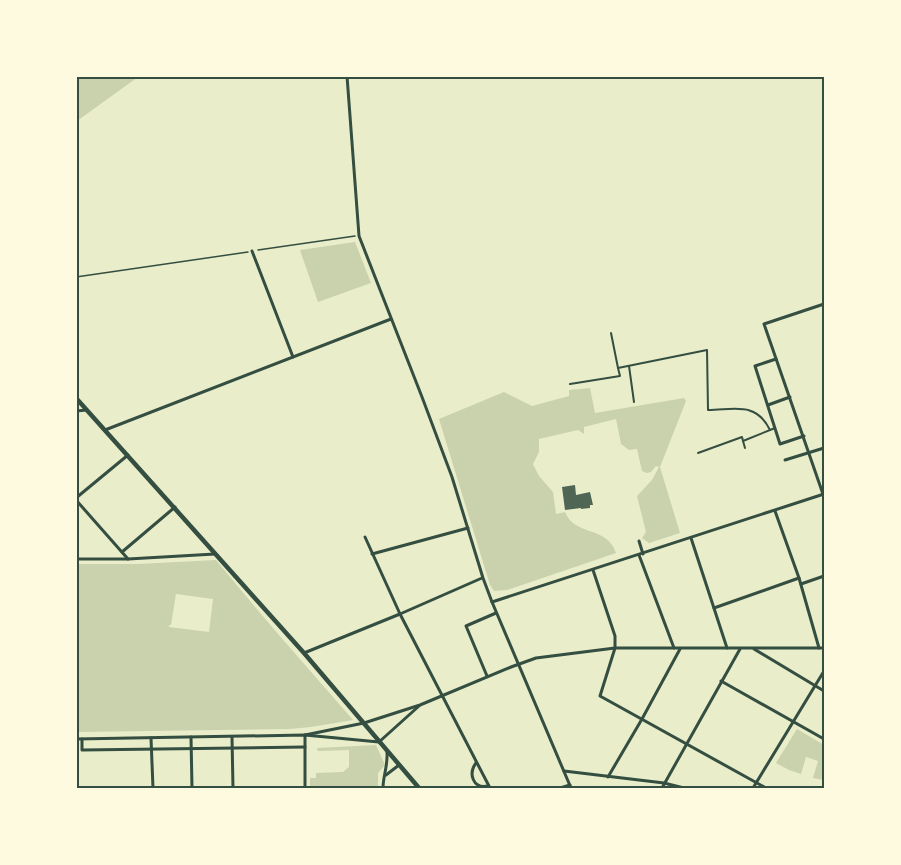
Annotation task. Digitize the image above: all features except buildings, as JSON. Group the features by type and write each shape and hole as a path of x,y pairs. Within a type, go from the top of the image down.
{"street":[{"path":"347,76 359,236 452,477 496,613 571,787 560,789"},
{"path":"252,251 293,357"},
{"path":"492,602 824,495 764,324 825,304"},
{"path":"105,430 391,319"},
{"path":"570,384 620,376 611,333"},
{"path":"618,368 707,350 708,410 738,408 752,411 760,416 770,430"},
{"path":"776,359 755,366 780,444 804,436"},
{"path":"629,366 634,402"},
{"path":"768,405 790,397"},
{"path":"76,398 304,653 419,789"},
{"path":"76,411 87,410"},
{"path":"743,441 775,428"},
{"path":"698,453 742,437 745,448"},
{"path":"785,460 825,448"},
{"path":"128,455 76,499 128,559"},
{"path":"122,552 175,507"},
{"path":"775,511 799,578 819,648"},
{"path":"372,554 468,528"},
{"path":"365,537 400,614 489,788"},
{"path":"691,538 728,649"},
{"path":"639,541 641,554 674,648"},
{"path":"76,559 128,559 215,554"},
{"path":"592,570 615,636 615,648 600,696 766,789"},
{"path":"801,585 825,576"},
{"path":"304,653 483,578"},
{"path":"714,608 799,578"},
{"path":"487,676 466,626 496,613"},
{"path":"752,647 825,691"},
{"path":"305,735 364,723 420,705 536,658 615,648 825,648"},
{"path":"662,789 740,648"},
{"path":"608,777 680,649"},
{"path":"753,789 825,671"},
{"path":"722,681 825,739"},
{"path":"76,739 305,735 379,742 420,705"},
{"path":"305,735 305,789"},
{"path":"232,736 232,789"},
{"path":"191,737 192,789"},
{"path":"152,738 153,789"},
{"path":"82,739 82,750 305,747"},
{"path":"383,789 387,769 387,751"},
{"path":"476,763 471,777 477,785 489,788"},
{"path":"385,777 399,765"},
{"path":"564,771 664,783 684,789"}],"path":[{"path":"76,278 359,236"}],"green space":[{"path":"77,76 137,76 138,77 77,121"},
{"path":"355,242 371,283 318,302 300,250"},
{"path":"590,388 595,413 684,398 686,401 660,467 680,533 649,543 642,538 646,532 637,496 652,480 659,467 656,466 647,473 642,471 637,449 629,450 621,444 616,419 584,427 584,434 578,430 539,439 539,452 533,464 539,476 553,492 556,514 565,512 569,520 576,525 599,534 612,544 616,553 507,590 494,591 490,585 439,419 504,392 532,406 569,396 569,390"},
{"path":"216,560 353,720 290,729 77,732 77,564","holes":["176,594 213,599 209,632 169,627"]},
{"path":"797,729 824,745 824,780 813,778 818,761 806,757 801,774 776,763"},
{"path":"376,745 385,765 378,773 378,788 310,788 310,778 316,778 316,773 343,772 349,767 349,750 318,751 317,748"}]}
